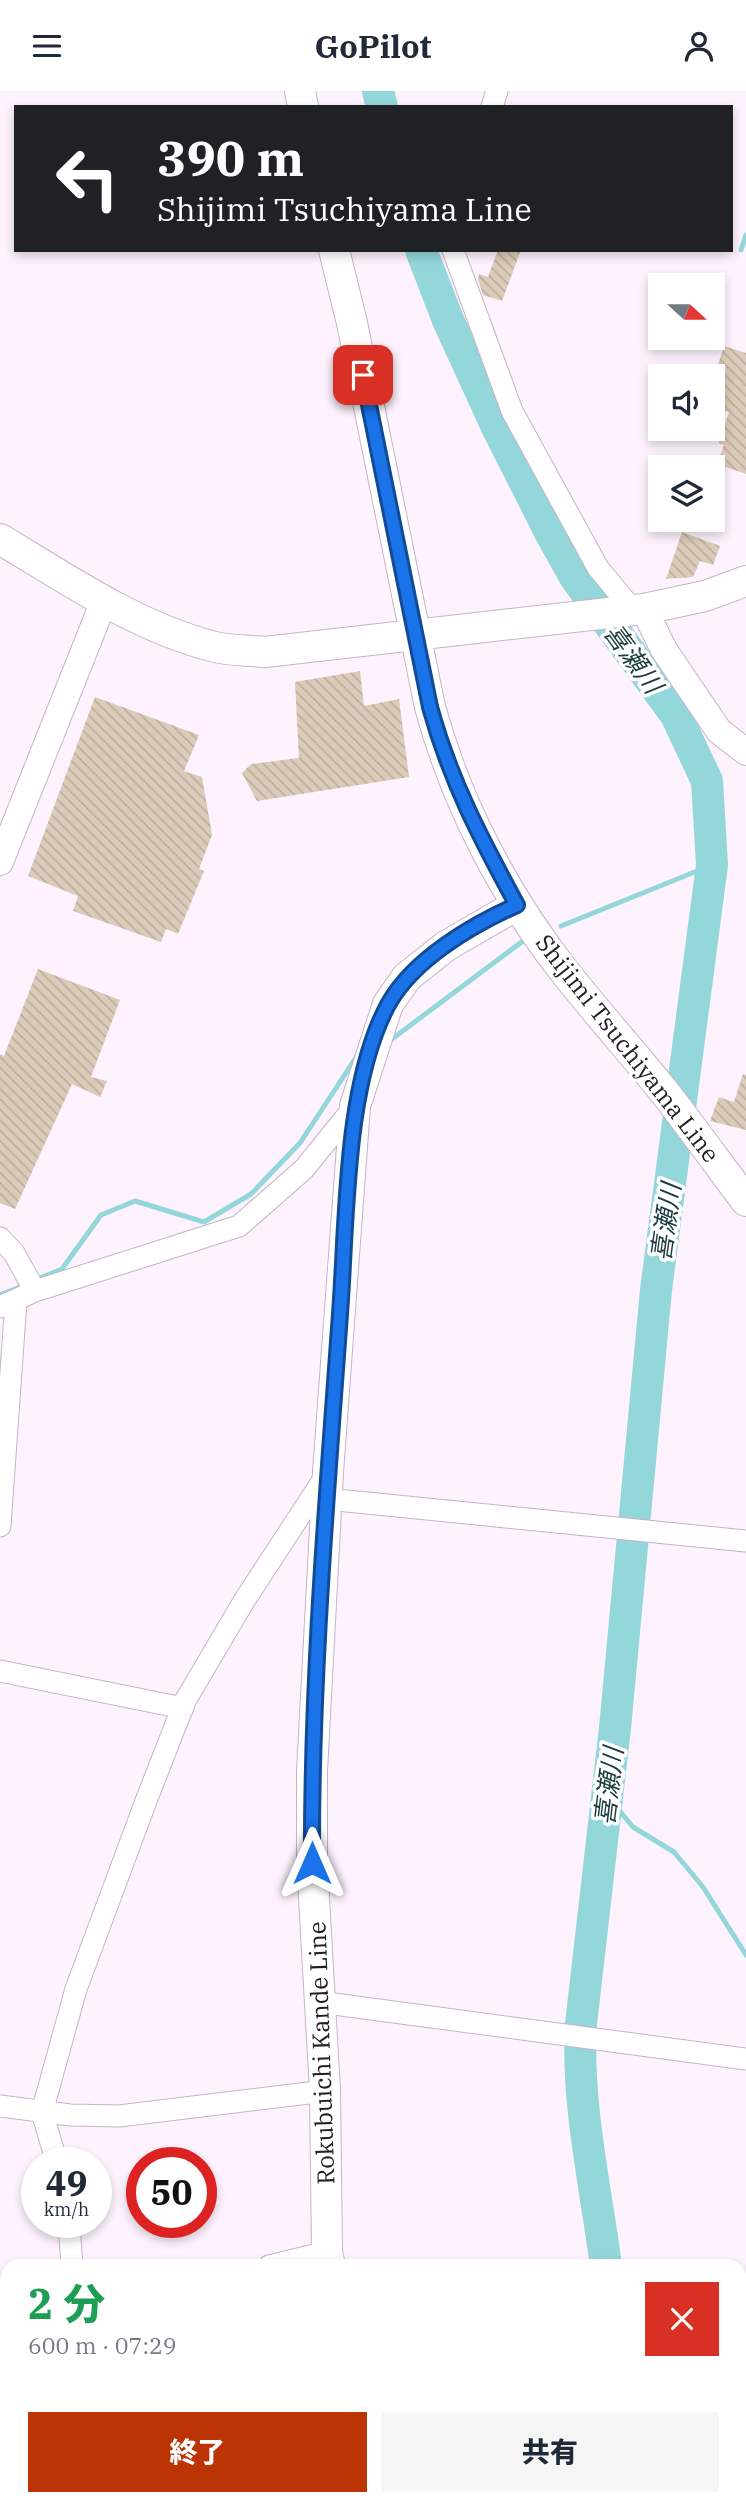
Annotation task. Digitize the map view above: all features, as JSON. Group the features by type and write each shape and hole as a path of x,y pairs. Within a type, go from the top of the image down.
{"main road":[{"name":"Shijimi Tsuchiyama Line","path":"334,252 352,323 430,707 444,759 479,835 517,905 563,970 666,1094 746,1201"},
{"path":"0,538 104,601 173,634 214,647 265,652 636,610 705,596 746,581"},
{"name":"Rokubuichi Kande Line","path":"329,2259 325,2091 312,1863 312,1771 328,1485 355,1105 388,1004 407,977 446,946 517,905"}],"street":[{"path":"454,252 512,411 598,568 636,610 719,731 746,752"},
{"path":"0,862 104,601"},
{"path":"0,1526 8,1304 35,1291 239,1226 304,1169 355,1105"},
{"path":"0,1238 14,1253 35,1291"},
{"path":"52,2147 42,2112 76,1989 183,1708 244,1601 328,1485 614,1528 746,1541"},
{"path":"0,1671 183,1708"},
{"path":"319,2002 746,2059"},
{"path":"0,2106 42,2112 119,2116 325,2091"},
{"path":"70,2238 72,2259"}],"building":[{"path":"497,252 520,252 502,301 483,295 479,274 488,277"},
{"path":"725,346 746,353 746,474 725,467 725,455 720,455 724,445 719,443 725,441 725,424 729,412 725,411 725,364 718,364"},
{"path":"682,532 720,546 713,565 700,561 693,577 666,579"},
{"path":"360,671 364,706 399,699 409,777 257,801 242,773 251,764 299,758 295,682"},
{"path":"95,697 199,735 184,771 202,777 212,835 199,869 204,871 178,934 166,929 161,942 73,911 78,896 28,876"},
{"path":"38,969 120,1000 91,1077 107,1081 100,1097 72,1084 15,1209 0,1203 0,1054 4,1056"},
{"path":"743,1074 746,1075 746,1130 710,1121 719,1097 734,1102"}],"waterway":[{"name":"喜瀬川","path":"378,91 382,105"},
{"path":"741,250 746,235"},
{"name":"喜瀬川","path":"422,252 448,320 497,427 551,534 575,577 676,715 707,781 712,865 656,1290 615,1728 581,2024 584,2115 605,2259"},
{"path":"561,926 712,865"},
{"path":"388,1042 523,941"},
{"path":"35,1280 62,1269 101,1215 135,1201 204,1222 251,1194 300,1143 359,1053"},
{"path":"0,1295 20,1287"},
{"path":"608,1797 633,1827 674,1852 703,1887 746,1955"}],"route":[{"path":"312,1863 312,1771 327,1499 355,1105 388,1004 407,977 446,946 517,905 479,835 444,759 430,707 363,375"}]}
